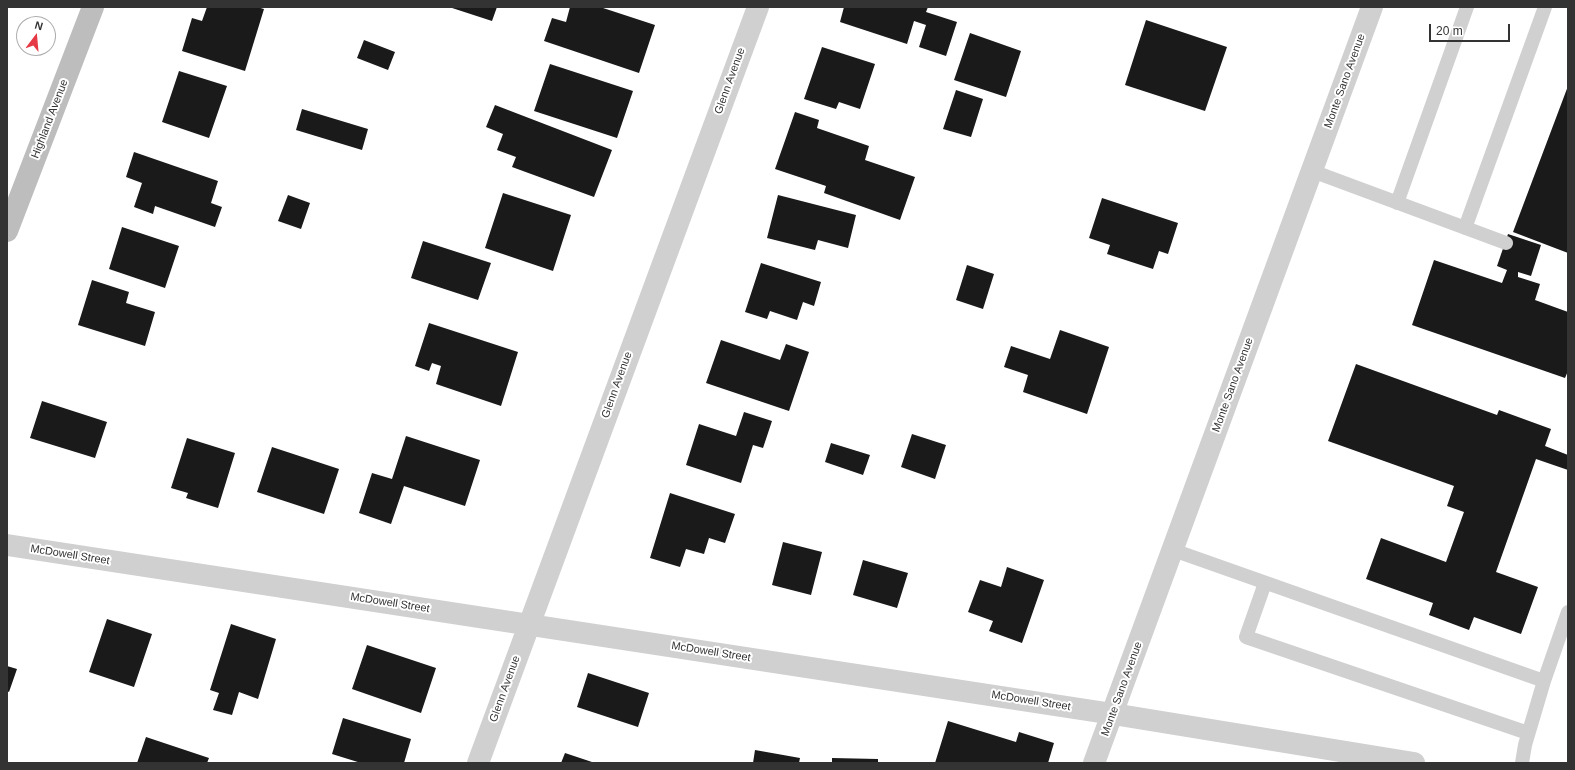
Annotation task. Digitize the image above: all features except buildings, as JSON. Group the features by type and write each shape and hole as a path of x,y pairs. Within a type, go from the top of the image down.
{"main road":[{"name":"Highland Avenue","path":"7,231 93,7"}],"street":[{"name":"Glenn Avenue","path":"478,763 528,624 758,7"},
{"name":"Monte Sano Avenue","path":"1094,763 1372,7"},
{"name":"McDowell Street","path":"7,545 1113,714 1364,759 1414,763"}],"lane":[{"path":"1397,203 1467,7"},
{"path":"1464,228 1545,7"},
{"path":"1312,171 1506,243"},
{"path":"1173,550 1544,681"},
{"path":"1266,583 1246,637 1528,733"},
{"path":"1522,763 1528,733 1568,612"}]}
